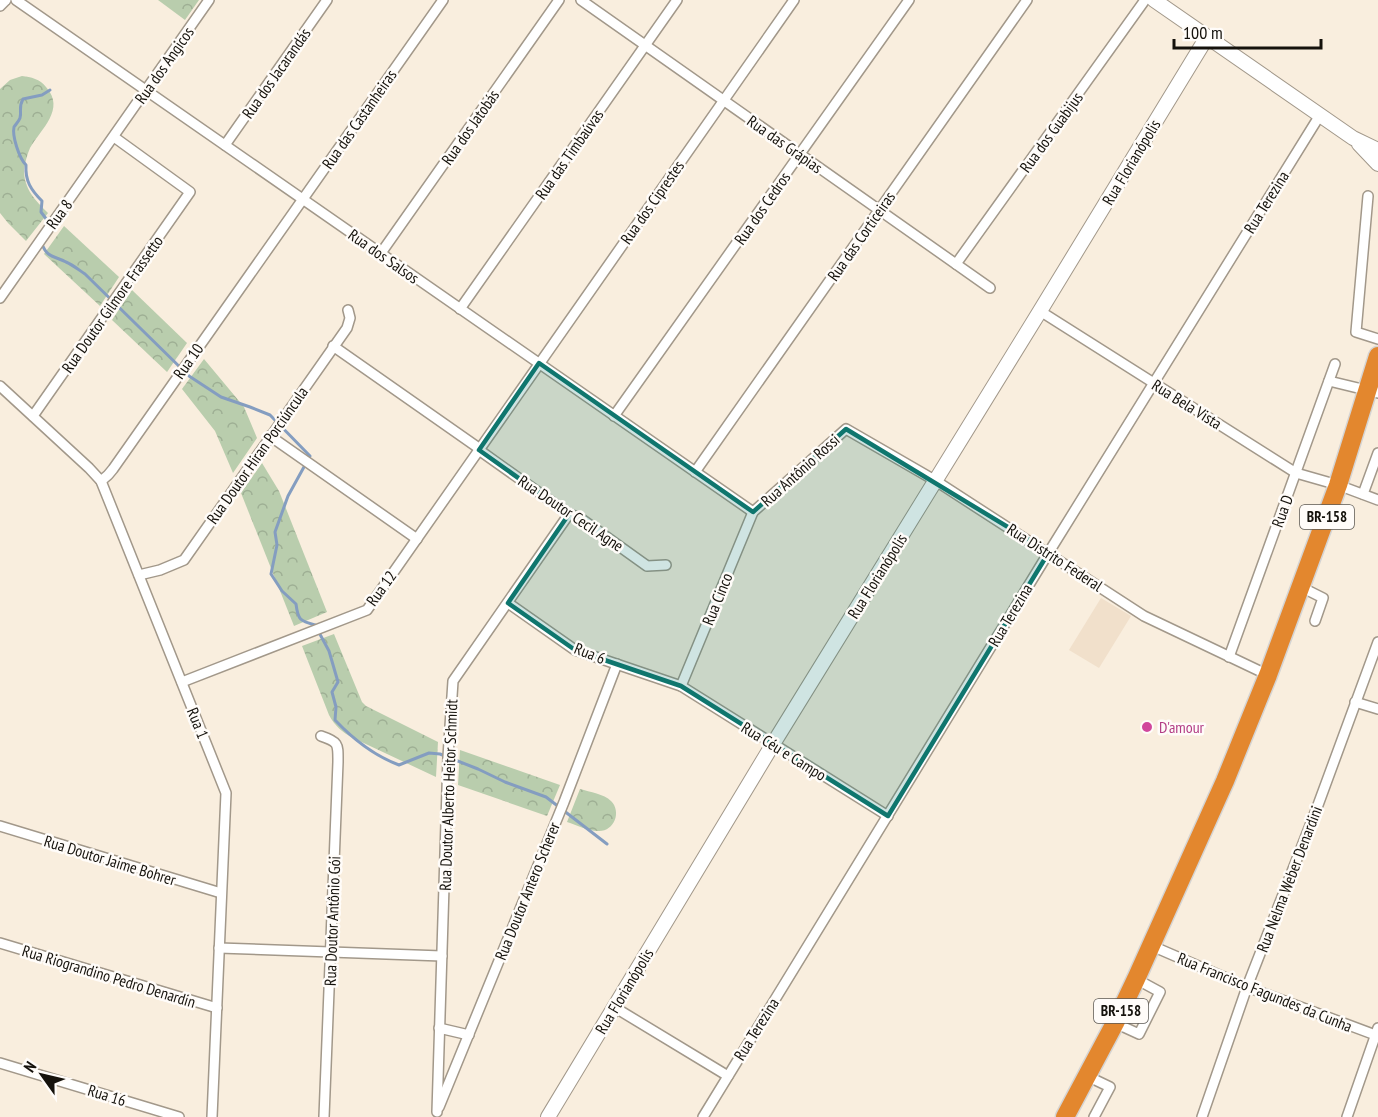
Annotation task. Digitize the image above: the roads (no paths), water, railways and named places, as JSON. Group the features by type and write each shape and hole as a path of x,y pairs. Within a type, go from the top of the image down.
{"highway":[{"name":"BR-158","path":"1065,1117 1115,1023 1152,946 1225,781 1268,675 1373,392 1378,356"}],"street":[{"path":"0,6 6,0"},
{"name":"Rua dos Salsos","path":"16,0 753,512"},
{"name":"Rua dos Angicos","path":"117,133 209,0"},
{"name":"Rua dos Jacarandás","path":"225,145 327,0"},
{"name":"Rua das Castanheiras","path":"275,240 443,0"},
{"name":"Rua dos Jatobás","path":"381,253 559,0"},
{"name":"Rua das Grápias","path":"581,0 990,288"},
{"name":"Rua das Timbaúvas","path":"460,309 677,0"},
{"name":"Rua dos Ciprestes","path":"510,405 794,0"},
{"name":"Rua dos Cedros","path":"615,416 909,0"},
{"name":"Rua das Corticeiras","path":"695,472 1026,0"},
{"name":"Rua dos Guabijus","path":"956,264 1145,0"},
{"path":"1154,0 1353,138 1378,150"},
{"name":"Rua Florianópolis","path":"548,1117 773,744 1207,37"},
{"name":"Rua Terezina","path":"703,1117 1048,552 1320,115"},
{"name":"Rua Doutor Gilmore Frassetto","path":"33,416 190,192 117,133"},
{"name":"Rua 8","path":"0,298 117,133"},
{"path":"1353,138 1378,164"},
{"path":"1368,195 1356,332 1378,339"},
{"name":"Rua 10","path":"100,481 113,469 275,240"},
{"name":"Rua Doutor Hiran Porciúncula","path":"140,575 184,560 347,328 350,318 348,310"},
{"name":"Rua Bela Vista","path":"1040,311 1296,472 1378,500"},
{"name":"Rua Doutor Cecil Agne","path":"333,346 569,514 580,518 647,566 666,566"},
{"name":"Rua D","path":"1229,657 1335,364"},
{"path":"1329,381 1373,392"},
{"name":"Rua 1","path":"0,386 100,481 226,792 212,1117"},
{"name":"Rua 12","path":"182,682 367,610 510,405"},
{"name":"Rua Distrito Federal","path":"846,429 936,481 1144,616 1268,675"},
{"name":"Rua Antônio Rossi","path":"753,512 846,429"},
{"path":"270,436 417,539"},
{"path":"1363,494 1378,453"},
{"name":"Rua Cinco","path":"681,686 753,512"},
{"name":"Rua Doutor Alberto Heitor Schmidt","path":"436,1115 448,757 453,681 569,514"},
{"path":"1301,587 1323,598 1315,621"},
{"name":"Rua 6","path":"508,603 575,650 681,686"},
{"name":"Rua Nelma Weber Denardini","path":"1202,1117 1247,987 1314,816 1378,642"},
{"name":"Rua Doutor Antero Scherer","path":"436,1115 564,802 617,664"},
{"name":"Rua Céu e Campo","path":"681,686 888,816"},
{"path":"1355,702 1378,709"},
{"name":"Rua Doutor Antônio Gói","path":"321,736 338,745 324,1117"},
{"name":"Rua Doutor Jaime Bohrer","path":"0,826 221,893"},
{"name":"Rua Riograndino Pedro Denardin","path":"0,944 217,1008"},
{"name":"Rua Francisco Fagundes da Cunha","path":"1152,946 1247,987 1377,1033"},
{"path":"219,948 442,956"},
{"path":"1115,1023 1139,1034 1160,992 1136,979"},
{"path":"614,1007 728,1076"},
{"path":"440,1028 469,1035"},
{"path":"1347,1117 1377,1033"},
{"name":"Rua 16","path":"0,1063 179,1117"},
{"path":"1087,1076 1110,1087 1094,1117"}],"waterway":[{"path":"50,90 42,95 23,99 20,118 14,127 15,141 26,165 28,181 42,201 41,212 50,224"},
{"path":"42,244 49,254 69,263 85,274 189,376 221,397 270,415 310,456 288,496 275,532 277,545 271,574 282,591 296,604 301,619 315,625 329,651 338,682 332,692 336,707 335,720 364,746 399,765 429,753 440,754 546,797 607,844"}],"place":[{"name":"D'amour","path":"1147,727"}]}
